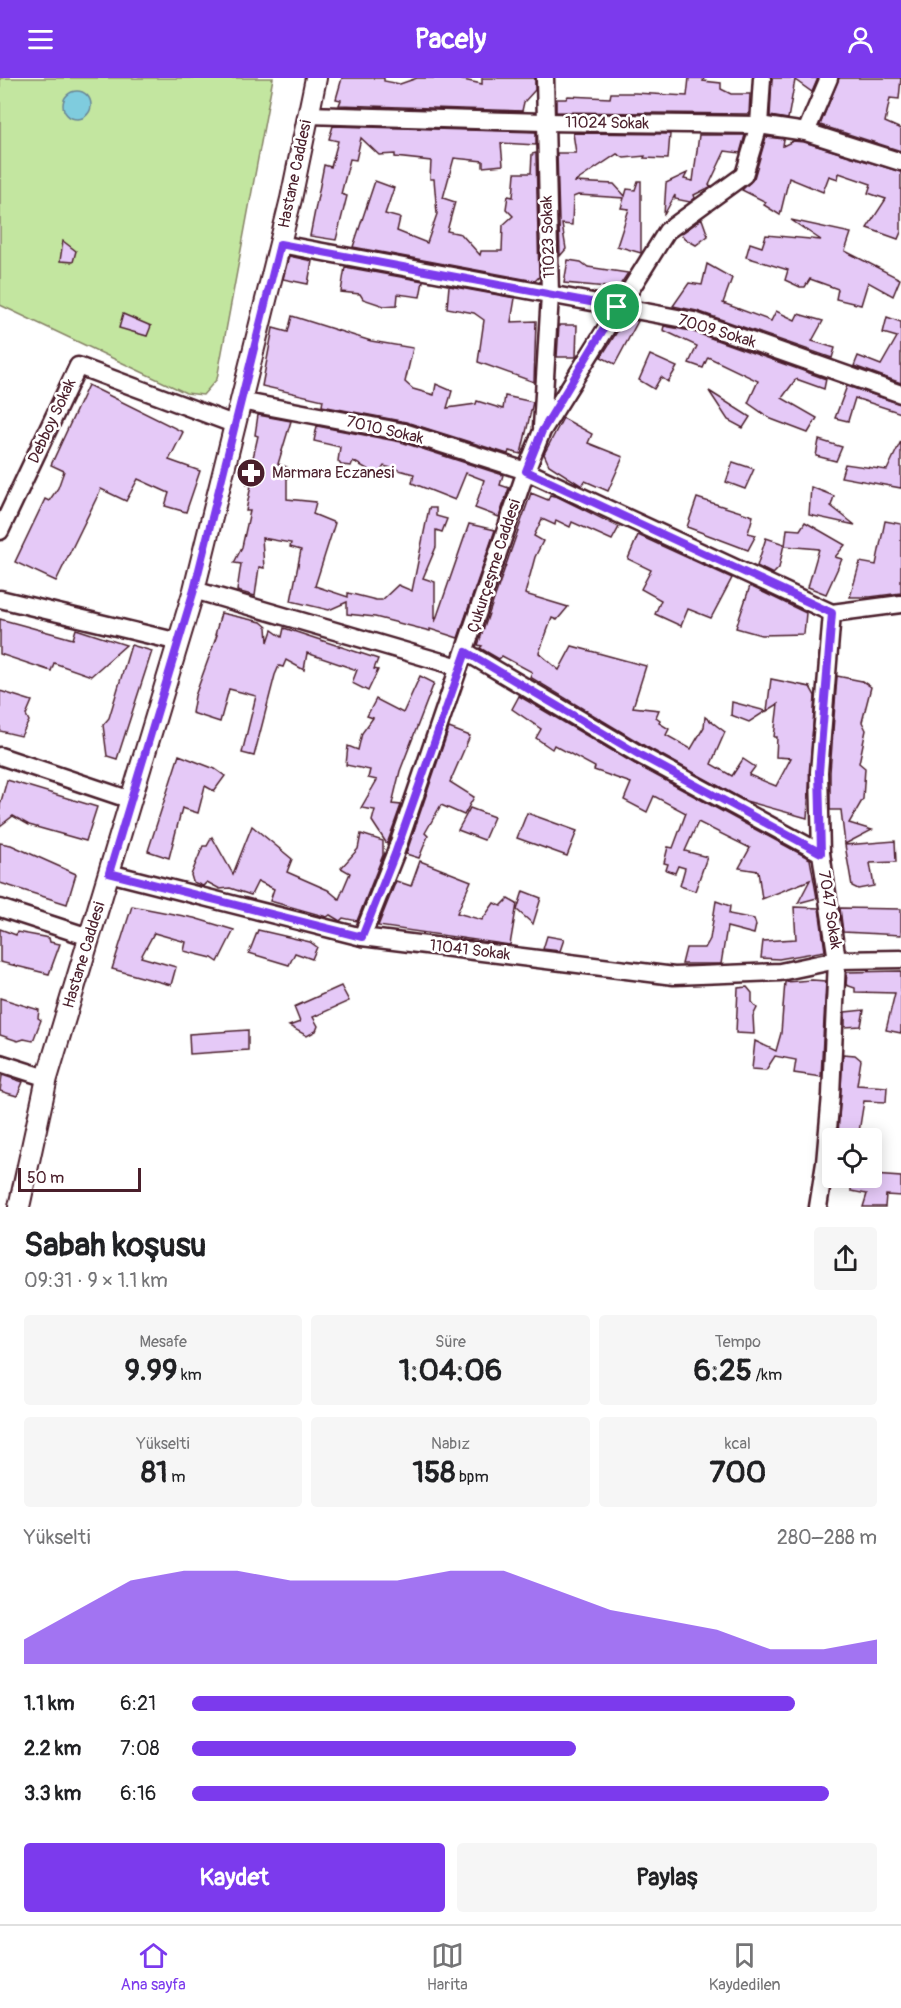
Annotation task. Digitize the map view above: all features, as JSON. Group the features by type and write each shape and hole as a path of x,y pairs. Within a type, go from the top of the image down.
{"street":[{"name":"Hastane Caddesi","path":"19,1207 47,1078 194,590 280,244 316,78"},
{"name":"11023 Sokak","path":"542,431 550,295 544,122 545,78"},
{"name":"Çukurçeşme Caddesi","path":"362,937 395,854 526,471 542,431 617,307 667,231 744,175 759,125 762,78"},
{"path":"806,132 829,78"},
{"name":"11024 Sokak","path":"308,115 759,125 806,132 901,162"},
{"name":"7009 Sokak","path":"280,244 694,321 901,394"},
{"name":"Debboy Sokak","path":"0,531 78,366 236,425"},
{"name":"7010 Sokak","path":"240,401 404,432 526,471 832,613"},
{"path":"194,590 462,660 821,853"},
{"path":"0,599 179,642"},
{"path":"832,613 901,604"},
{"name":"7047 Sokak","path":"818,1207 829,1118 837,960 821,853 819,772 832,613"},
{"path":"0,756 131,800"},
{"name":"11041 Sokak","path":"109,873 362,937 674,976 780,972 837,960 901,959"},
{"path":"0,908 89,937"},
{"path":"0,1062 47,1078"}],"green space":[{"path":"0,78 273,78 217,379 203,395 186,393 0,305"}],"water":[{"path":"77,91 87,95 91,105 87,115 77,119 67,115 63,105 67,95"}],"building":[{"path":"342,78 384,78 384,81 400,84 417,78 454,78 482,84 482,78 535,78 535,90 524,102 522,111 339,105 341,100 336,99"},
{"path":"689,78 704,78 703,81 721,83 721,89 731,94 750,94 749,114 556,112 556,99 566,99 568,96 610,98 611,93 635,93 687,96"},
{"path":"772,78 818,78 812,92 795,80 788,119 770,116"},
{"path":"839,78 901,78 899,99 890,98 885,122 901,129 901,151 820,125"},
{"path":"333,126 536,132 536,145 501,143 503,165 483,167 483,161 454,158 443,198 455,202 447,231 461,234 480,255 481,251 502,251 503,225 513,216 506,209 508,196 513,197 515,173 531,173 532,154 536,153 539,277 535,281 353,247 375,181 394,188 385,214 400,218 397,231 427,243 437,214 434,179 430,179 431,161 395,157 395,154 379,155 361,138 356,160 350,159 341,194 347,196 336,240 310,236 324,165 331,167 338,141 329,139"},
{"path":"573,133 670,134 668,159 644,158 645,156 624,158 617,154 575,182 614,184 625,196 627,189 635,190 638,181 641,181 641,253 617,246 629,209 621,208 624,198 578,195 573,197 572,225 562,224 566,249 560,256 557,153 576,153"},
{"path":"699,135 745,135 740,153 725,151 709,185 712,186 694,195 695,198 690,202 675,199 675,195 664,215 666,183 687,173 684,179 693,181"},
{"path":"766,137 784,139 783,146 793,141 804,142 901,172 901,232 898,239 867,228 886,199 868,193 871,184 839,173 838,179 829,176 823,192 789,178 780,215 764,205 766,202 742,190 754,178"},
{"path":"702,219 708,236 696,245 681,234"},
{"path":"791,220 851,233 845,251 900,279 893,296 868,282 861,305 836,299 838,289 810,279 805,287 800,287 785,280 788,270 746,257 750,243 762,247 766,235 821,240"},
{"path":"63,241 76,251 73,262 60,261"},
{"path":"289,256 312,261 308,284 283,279"},
{"path":"568,260 581,262 588,267 628,273 618,288 564,283"},
{"path":"707,264 732,278 723,303 771,321 776,311 795,320 798,314 823,321 812,341 835,348 832,358 697,311 673,306 689,283 702,285"},
{"path":"345,267 423,281 420,297 398,294 397,305 384,306 363,299 360,294 341,292"},
{"path":"449,286 515,298 511,322 536,321 534,382 478,362 484,320 474,313 447,308"},
{"path":"123,314 151,326 147,336 119,328"},
{"path":"292,316 371,341 413,348 405,382 413,389 434,395 436,384 452,391 447,408 476,404 477,401 503,409 505,396 533,402 521,454 509,451 508,454 406,422 322,406 323,400 262,386 273,328 288,332"},
{"path":"887,317 901,322 901,383 854,366 858,356 881,365 897,337 883,333"},
{"path":"625,319 638,321 615,364 601,357"},
{"path":"559,325 577,325 576,357 557,357"},
{"path":"664,326 691,331 826,379 824,389 796,379 782,398 817,418 808,433 771,419 748,403 758,381 708,357 703,368 689,363 697,346 663,330"},
{"path":"650,355 677,367 668,382 661,377 654,389 639,380"},
{"path":"88,385 183,432 169,460 200,471 186,512 165,506 169,493 138,479 126,501 101,489 56,581 15,562 45,499 49,501 58,488 64,471 51,465"},
{"path":"847,386 901,404 901,413 855,398 848,421 835,418"},
{"path":"709,391 750,417 743,428 728,420"},
{"path":"258,415 291,421 278,464 287,467 287,499 316,502 313,514 335,523 315,586 348,597 348,593 376,600 382,600 398,585 412,591 429,508 436,508 436,516 447,519 442,532 436,530 436,547 423,578 435,582 435,622 469,524 495,530 458,638 430,629 430,631 375,617 347,614 347,602 329,610 291,601 301,550 290,547 291,543 262,538 264,568 259,567 255,596 237,591 241,564 234,563 242,547 250,511 246,511 251,485 247,484 258,436 255,435"},
{"path":"563,418 592,434 588,443 623,457 608,491 585,481 582,486 549,465 544,454"},
{"path":"317,426 401,442 503,475 500,485 509,488 499,517 475,508 484,480 466,473 455,500 412,483 414,474 384,466 378,475 353,461 351,466 341,465 338,461 340,447 314,441"},
{"path":"819,440 842,447 836,461 816,456"},
{"path":"901,441 901,488 841,477 845,464 887,470"},
{"path":"733,462 754,469 745,489 726,482"},
{"path":"811,487 834,496 831,506 855,525 809,515"},
{"path":"531,493 548,500 550,495 558,497 619,527 612,540 572,522 570,527 556,520 555,525 542,519 534,536 543,541 535,557 525,594 568,607 557,620 552,618 539,653 559,670 572,646 646,666 633,707 659,710 656,717 660,720 659,723 669,729 666,735 691,749 704,727 705,717 725,732 711,764 732,776 743,759 755,767 749,775 776,786 791,758 776,757 777,737 774,737 778,704 767,711 771,679 810,687 815,696 807,818 746,801 645,746 530,677 532,672 502,656 499,659 480,648 482,646 478,645"},
{"path":"697,498 753,516 748,533 756,535 748,550 687,527"},
{"path":"885,521 901,524 901,593 850,597 860,562 876,565"},
{"path":"805,522 845,545 835,557 842,559 826,594 808,587 819,549 785,546 787,529 800,530"},
{"path":"638,535 732,578 711,618 688,609 681,626 655,614 661,600 641,589 651,570 628,559"},
{"path":"766,538 784,544 779,568 773,574 757,566"},
{"path":"750,586 806,613 804,634 761,635 736,628"},
{"path":"221,613 261,622 267,627 268,642 272,630 282,637 284,628 378,659 374,669 378,670 368,691 352,683 357,670 307,653 304,670 286,660 283,667 279,666 275,675 254,756 242,753 256,696 229,689 220,722 192,713 195,696 217,635 215,635"},
{"path":"0,619 73,639 76,629 126,645 91,676 54,663 51,671 0,654"},
{"path":"131,645 152,651 117,759 107,756 103,725 109,718"},
{"path":"420,676 434,683 400,771 392,804 401,805 387,844 372,821 375,810 361,808 377,780 368,778 370,770 346,765 348,746 358,750 362,733 373,718 367,716 376,699 403,713"},
{"path":"837,676 862,681 871,687 862,722 866,730 859,763 865,768 863,799 849,823 872,830 845,844 841,810 830,810 830,772"},
{"path":"0,691 32,701 26,715 29,721 21,736 0,731"},
{"path":"519,696 635,764 810,859 817,898 798,903 810,880 762,899 758,871 739,868 750,848 698,822 685,851 707,857 695,891 680,886 685,868 678,866 675,873 666,870 668,864 664,863 668,847 673,848 686,813 654,796 647,812 624,800 631,783 594,770 595,767 554,745 552,749 536,738 541,729 512,709"},
{"path":"732,702 766,711 749,722 731,715"},
{"path":"449,728 470,736 450,782 474,797 464,815 441,805 425,833 428,836 419,858 406,854"},
{"path":"179,755 215,769 225,776 214,791 205,786 198,813 182,808 169,858 148,851"},
{"path":"7,780 97,807 86,841 29,825 13,816 0,826 0,805"},
{"path":"470,808 494,817 484,840 458,830"},
{"path":"527,813 577,831 567,856 517,838"},
{"path":"252,826 292,859 287,872 328,890 339,899 350,873 341,868 358,849 361,834 383,841 383,855 357,921 343,918 340,921 330,915 327,917 270,901 274,889 258,881 251,895 230,888 220,889 207,882 203,886 193,882 191,875 203,846 207,846 212,837 233,874"},
{"path":"895,841 896,862 870,863 874,886 858,889 852,886 845,845"},
{"path":"0,843 11,845 76,874 67,904 0,883"},
{"path":"420,861 471,881 457,913 482,920 494,903 501,906 508,899 517,904 510,945 378,926 396,881 411,886"},
{"path":"523,891 541,898 533,924 517,910"},
{"path":"716,901 730,906 729,914 754,919 756,925 754,934 727,927 721,964 682,964 686,948 705,948 710,939"},
{"path":"132,906 194,918 234,930 218,962 212,958 184,951 186,942 154,933 141,957 176,967 171,985 112,969"},
{"path":"794,907 819,908 825,951 779,959 761,958 763,941 796,939"},
{"path":"840,908 901,909 901,935 843,932"},
{"path":"0,929 16,935 17,932 49,938 50,942 60,944 49,974 0,962"},
{"path":"258,930 310,942 317,947 312,959 295,953 289,965 249,953"},
{"path":"547,936 564,939 560,951 543,949"},
{"path":"901,971 901,1033 886,1030 895,993 855,992 855,988 846,985 847,972"},
{"path":"826,981 821,1077 794,1073 796,1060 775,1056 766,1070 752,1069 755,1041 776,1051 781,1033 785,982"},
{"path":"341,986 349,1001 313,1017 318,1026 316,1031 307,1036 289,1026 300,1022 294,1007"},
{"path":"747,987 752,993 752,1002 757,1008 753,1016 754,1034 736,1033 738,988"},
{"path":"0,998 39,1010 38,1018 41,1020 33,1041 24,1039 18,1041 0,1035"},
{"path":"864,1010 861,1026 845,1027 845,1012"},
{"path":"248,1030 248,1050 190,1054 189,1034"},
{"path":"843,1054 855,1055 861,1060 857,1085 887,1087 886,1102 864,1101 860,1128 838,1128"},
{"path":"2,1075 23,1082 17,1096 0,1091"},
{"path":"882,1176 901,1177 901,1196 886,1195 885,1207 863,1207 867,1194 851,1191 851,1188 882,1188"}],"place":[{"name":"Marmara Eczanesi","path":"251,473"}],"route":[{"path":"280,244 617,307 542,431 526,471 832,613 819,772 821,853 640,755 466,652 395,854 362,937 109,873 194,590 280,244"}]}
